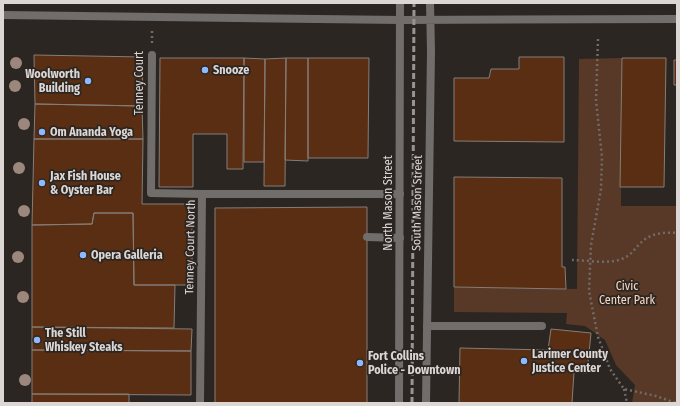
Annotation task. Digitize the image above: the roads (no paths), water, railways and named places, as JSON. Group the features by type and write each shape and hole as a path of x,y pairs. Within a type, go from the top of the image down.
{"street":[{"name":"North Mason Street","path":"399,403 400,3"},
{"name":"South Mason Street","path":"426,403 431,105 430,3"},
{"path":"3,15 401,20 677,19"},
{"name":"Tenney Court","path":"152,55 150,193 202,194"},
{"name":"Tenney Court North","path":"200,403 202,194 400,194"},
{"path":"367,237 400,238"},
{"path":"427,326 542,326"}],"railway":[{"path":"412,403 414,3"}],"place":[{"name":"Snooze","path":"205,70"},
{"name":"Woolworth Building","path":"88,81"},
{"name":"Om Ananda Yoga","path":"42,132"},
{"name":"Jax Fish House & Oyster Bar","path":"42,183"},
{"name":"Opera Galleria","path":"83,255"},
{"name":"The Still Whiskey Steaks","path":"37,340"},
{"name":"Larimer County Justice Center","path":"524,361"},
{"name":"Fort Collins Police - Downtown","path":"360,363"}],"park label":[{"name":"Civic Center Park","path":"627,293"}]}
